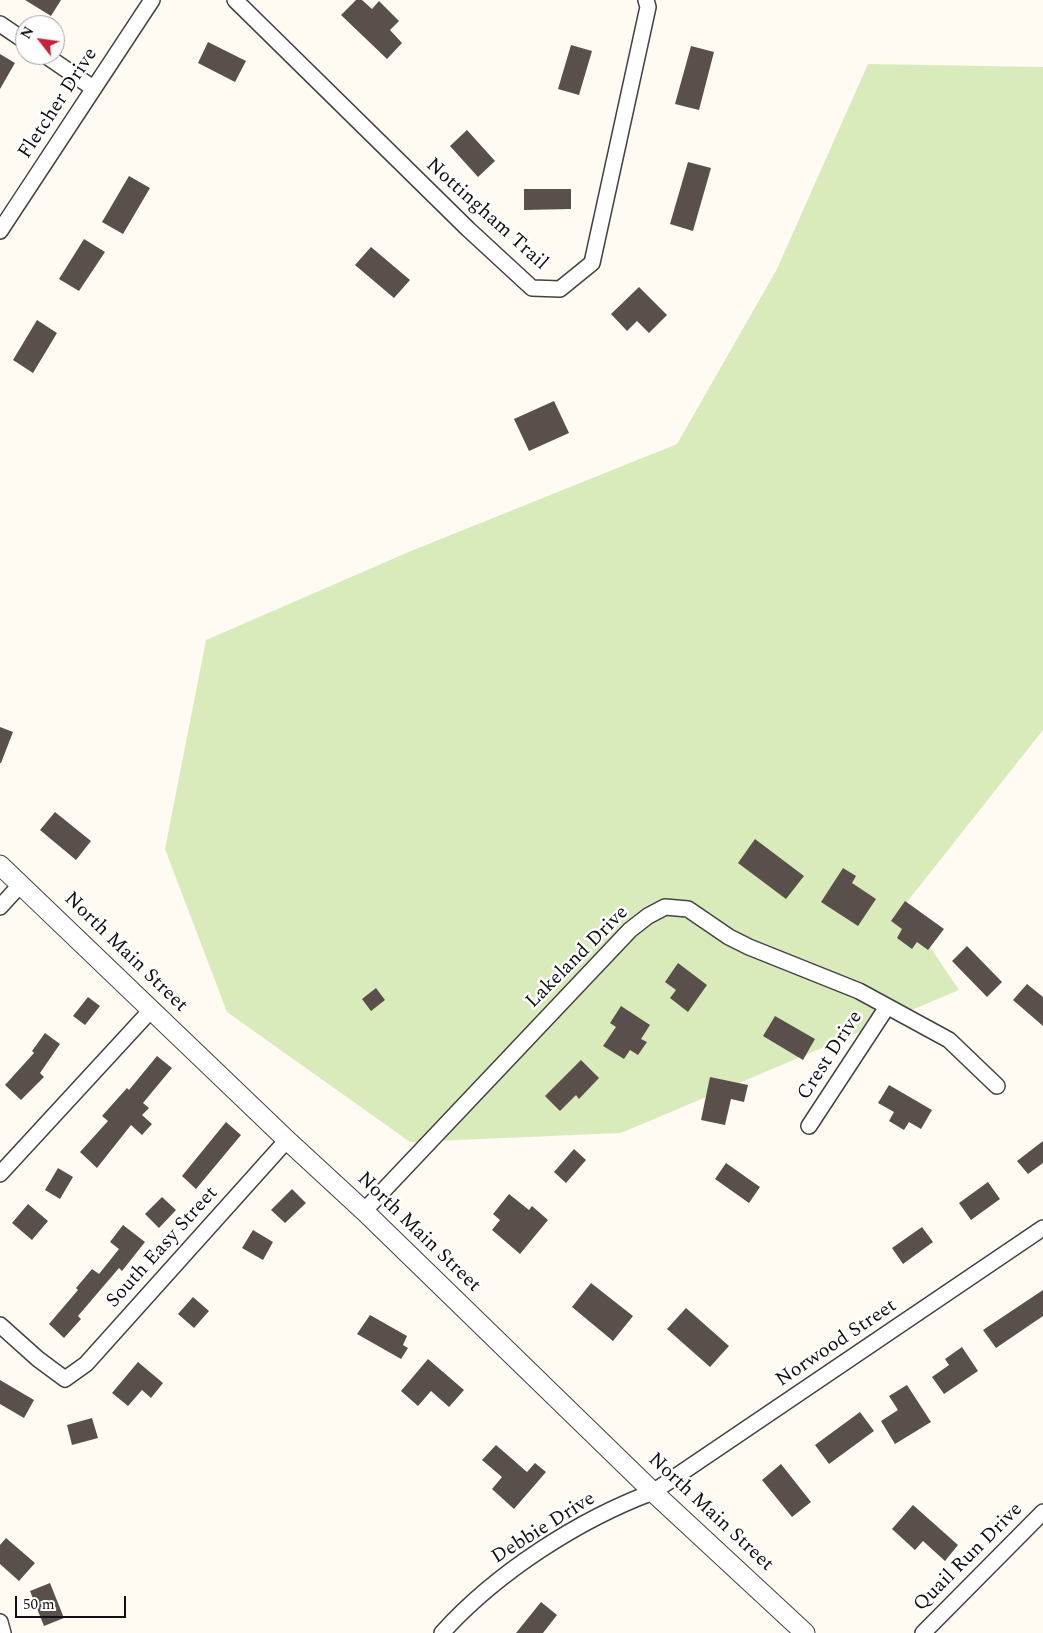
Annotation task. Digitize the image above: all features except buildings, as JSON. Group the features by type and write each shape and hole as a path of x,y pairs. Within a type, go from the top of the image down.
{"street":[{"name":"Fletcher Drive","path":"0,231 152,0"},
{"name":"Nottingham Trail","path":"235,0 468,229 532,288 560,289 592,263 636,70 648,7 646,0"},
{"path":"0,24 15,34"},
{"path":"60,65 93,88"},
{"name":"North Main Street","path":"0,865 287,1140 364,1210 653,1492 806,1633"},
{"path":"0,907 21,884"},
{"name":"Lakeland Drive","path":"364,1210 630,930 648,916 665,907 688,909 729,937 749,947 821,974 859,991 949,1040 996,1086"},
{"name":"Crest Drive","path":"809,1126 887,1007"},
{"path":"0,1174 152,1009"},
{"name":"South Easy Street","path":"0,1326 38,1359 65,1379 86,1364 287,1140"},
{"name":"Norwood Street","path":"653,1492 1043,1228"},
{"name":"Debbie Drive","path":"442,1633 504,1575 540,1551 627,1502 653,1492"},
{"name":"Quail Run Drive","path":"923,1633 1043,1512"},
{"path":"0,1622 3,1633"}],"green space":[{"path":"868,64 1043,67 1043,730 903,907 959,990 621,1133 410,1142 227,1012 165,849 206,640 411,551 677,444 777,269"}]}
